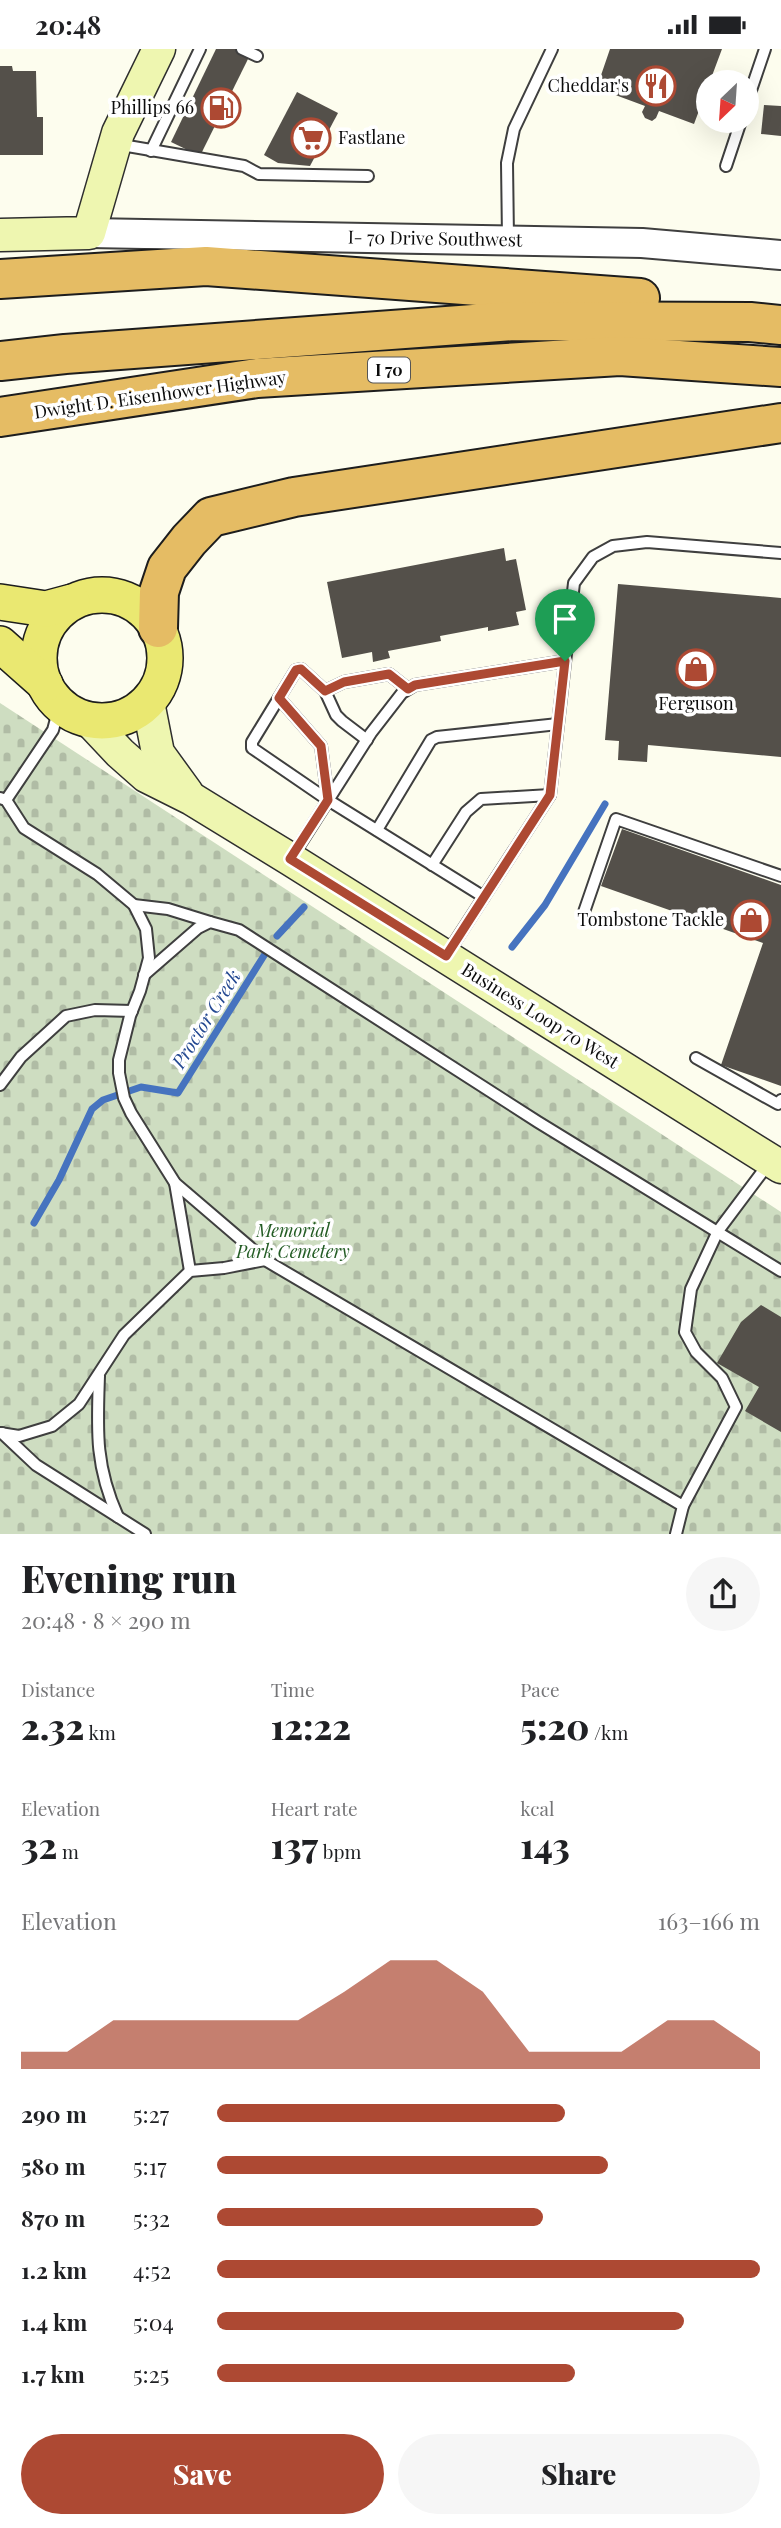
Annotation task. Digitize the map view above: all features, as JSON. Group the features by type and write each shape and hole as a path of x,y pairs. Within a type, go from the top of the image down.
{"highway":[{"path":"0,279 206,266 698,302 766,323"},
{"name":"I 70","path":"0,361 514,321 766,323"},
{"name":"Dwight D. Eisenhower Highway","path":"0,417 257,378 620,356 781,367"},
{"path":"158,628 159,592 167,568 211,517 294,498 781,423"}],"main road":[{"path":"0,235 89,233 117,133 159,49"},
{"path":"0,602 46,609 91,595 111,595 130,601 146,612 158,628 165,647 165,667 159,685 148,702 135,712 104,721 64,703 39,666 40,647 46,629 57,613 72,602"},
{"name":"Business Loop 70 West","path":"0,644 146,776 192,799 290,859 776,1164"},
{"name":"Business Loop 70 West","path":"148,702 158,753 192,799"}],"street":[{"name":"I- 70 Drive Southwest","path":"89,233 642,243 781,255"}],"lane":[{"path":"151,151 200,49"},
{"path":"242,49 257,57"},
{"path":"508,241 507,163 514,129 552,49"},
{"path":"758,70 765,49"},
{"path":"726,166 737,133"},
{"path":"114,144 244,166 259,174 369,176"},
{"path":"446,956 550,795 574,583 593,557 613,546 647,542 781,552"},
{"path":"290,859 367,740 402,693 415,685 565,661"},
{"path":"367,740 336,715 325,691 301,669 296,670 252,748 328,800 484,897"},
{"path":"325,691 344,682 389,674 408,689"},
{"path":"279,698 321,746 328,800"},
{"path":"64,703 53,730 3,799 24,828 97,873 134,905 146,929 149,958 118,1060 119,1073 124,1098 131,1114 175,1183 265,1261 683,1506"},
{"path":"377,830 431,740 438,737 558,724"},
{"path":"432,865 466,812 481,799 550,795"},
{"path":"584,912 616,820 781,876"},
{"path":"134,905 168,909 239,930 538,1122 781,1272"},
{"path":"144,975 198,928 210,922"},
{"path":"0,1084 21,1057 66,1016 95,1010 132,1011"},
{"path":"696,1058 778,1104 781,1100"},
{"path":"676,1534 683,1506 736,1407 722,1378 696,1352 685,1332 691,1289 718,1231 776,1164"},
{"path":"175,1183 190,1271"},
{"path":"1,1433 19,1436 52,1426 79,1405 124,1335 190,1271 265,1261"},
{"path":"99,1373 99,1456 106,1489 118,1517"},
{"path":"1,1433 36,1465 145,1534"}],"green space":[{"name":"Memorial Park Cemetery","path":"0,703 781,1212 781,1534 0,1534"}],"building":[{"path":"216,49 237,49 250,55 200,156 171,142"},
{"name":"Cheddar's","path":"610,49 722,49 714,70 696,70 694,124 659,111 652,121 645,118 642,112 645,106 610,93 611,89 598,84"},
{"path":"0,66 12,66 13,71 36,71 37,117 43,117 43,155 0,155"},
{"path":"297,92 338,113 310,166 278,163 264,155"},
{"path":"764,105 781,106 781,136 761,134"},
{"path":"504,548 506,561 516,559 526,610 516,612 519,625 488,631 488,627 440,636 441,641 388,651 390,658 373,662 372,652 342,658 327,582"},
{"name":"Ferguson","path":"618,584 781,598 781,757 648,745 647,762 618,760 619,741 605,740"},
{"path":"622,829 781,885 781,1086 721,1065 763,943 601,886"},
{"path":"761,1305 781,1317 781,1432 745,1411 759,1387 717,1363 741,1322"}],"waterway":[{"name":"Proctor Creek","path":"512,947 545,905 605,804"},
{"name":"Proctor Creek","path":"277,936 304,907"},
{"name":"Proctor Creek","path":"34,1223 59,1180 92,1109 103,1100 141,1087 178,1093 265,954"}],"place":[{"name":"Cheddar's","path":"656,86"},
{"name":"Phillips 66","path":"221,108"},
{"name":"Fastlane","path":"311,138"},
{"name":"Ferguson","path":"696,669"},
{"name":"Tombstone Tackle","path":"751,920"}],"route":[{"path":"565,661 550,795 446,956 290,859 328,800 321,746 279,698 296,670 301,669 325,691 344,682 389,674 408,689 415,685 565,661"}]}
